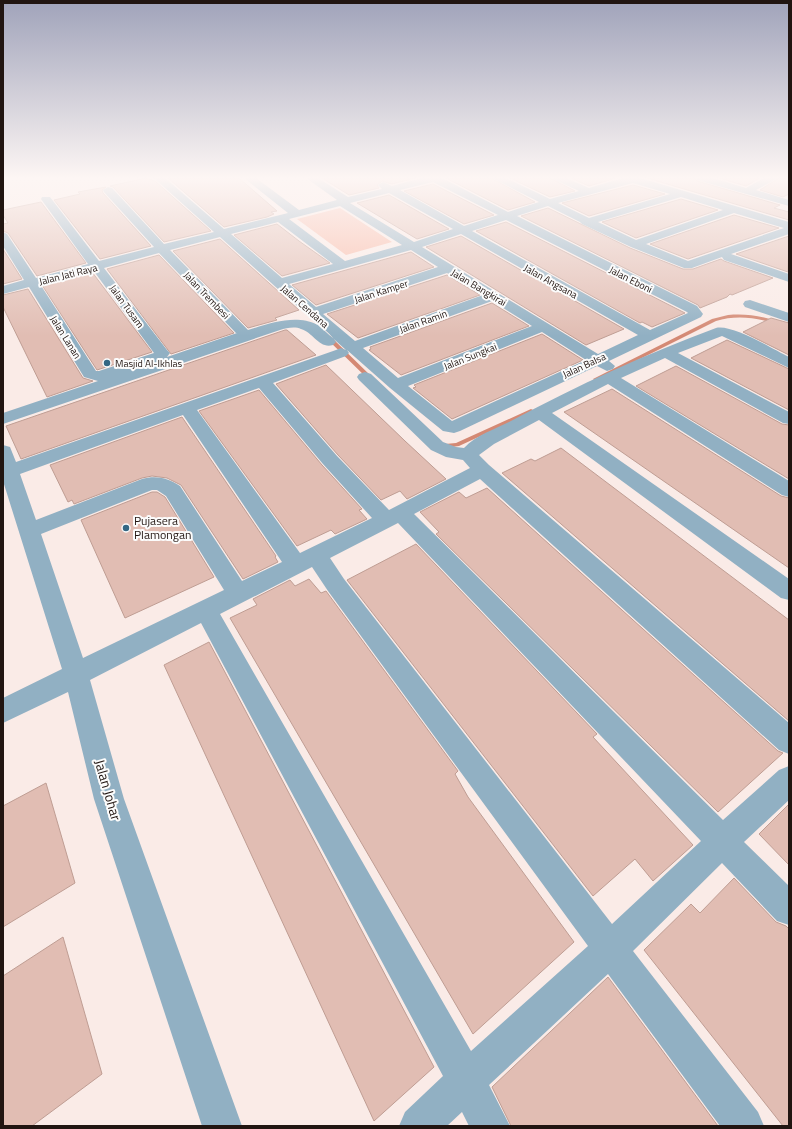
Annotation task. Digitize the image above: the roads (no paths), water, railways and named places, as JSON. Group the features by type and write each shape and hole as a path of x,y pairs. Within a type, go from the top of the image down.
{"street":[{"name":"Jalan Tusam","path":"71,231 162,353 160,356"},
{"name":"Jalan Trembesi","path":"145,231 241,330"},
{"name":"Jalan Cendana","path":"218,231 313,313 347,350 396,385 446,426 454,427"},
{"name":"Jalan Jati Raya","path":"3,290 230,231"},
{"path":"297,231 343,265"},
{"name":"Jalan Bangkirai","path":"388,231 544,326 789,490"},
{"path":"279,284 412,246 457,231"},
{"name":"Jalan Angsana","path":"460,231 648,335"},
{"name":"Jalan Eboni","path":"535,231 679,303"},
{"path":"605,231 702,272"},
{"path":"635,244 673,231"},
{"path":"683,263 787,231"},
{"name":"Jalan Lanan","path":"3,236 90,374 97,376 122,374 160,356"},
{"path":"728,257 789,278"},
{"name":"Jalan Kamper","path":"313,313 449,268"},
{"name":"Jalan Ramin","path":"7,461 187,408 494,296"},
{"name":"Jalan Balsa","path":"454,427 608,369 648,335 696,314 692,309 679,303"},
{"path":"750,304 789,318"},
{"path":"3,419 122,374 247,335 291,324 309,327 347,350 437,446 476,463 789,741"},
{"name":"Jalan Sungkai","path":"396,385 544,326"},
{"path":"476,463 474,449 540,412 608,369 665,352 724,331 789,363"},
{"path":"665,352 789,419"},
{"path":"262,381 330,460 393,516 789,908"},
{"path":"187,408 306,560 346,598 744,1126"},
{"path":"540,412 789,591"},
{"name":"Jalan Johar","path":"7,461 30,530 64,680 88,716 109,799 222,1126"},
{"path":"3,711 393,516 476,463"},
{"path":"30,530 149,484 161,484 173,491 238,594"},
{"path":"206,610 490,1126"},
{"path":"420,1126 466,1081 611,948 722,840 789,780"}],"waterway":[{"path":"596,379 714,320 728,316 755,317 776,323 789,329"},
{"path":"328,337 371,379"},
{"path":"445,446 457,445 531,411"}],"place":[{"name":"Masjid Al-Ikhlas","path":"107,363"},
{"name":"Pujasera Plamongan","path":"126,528"}]}
